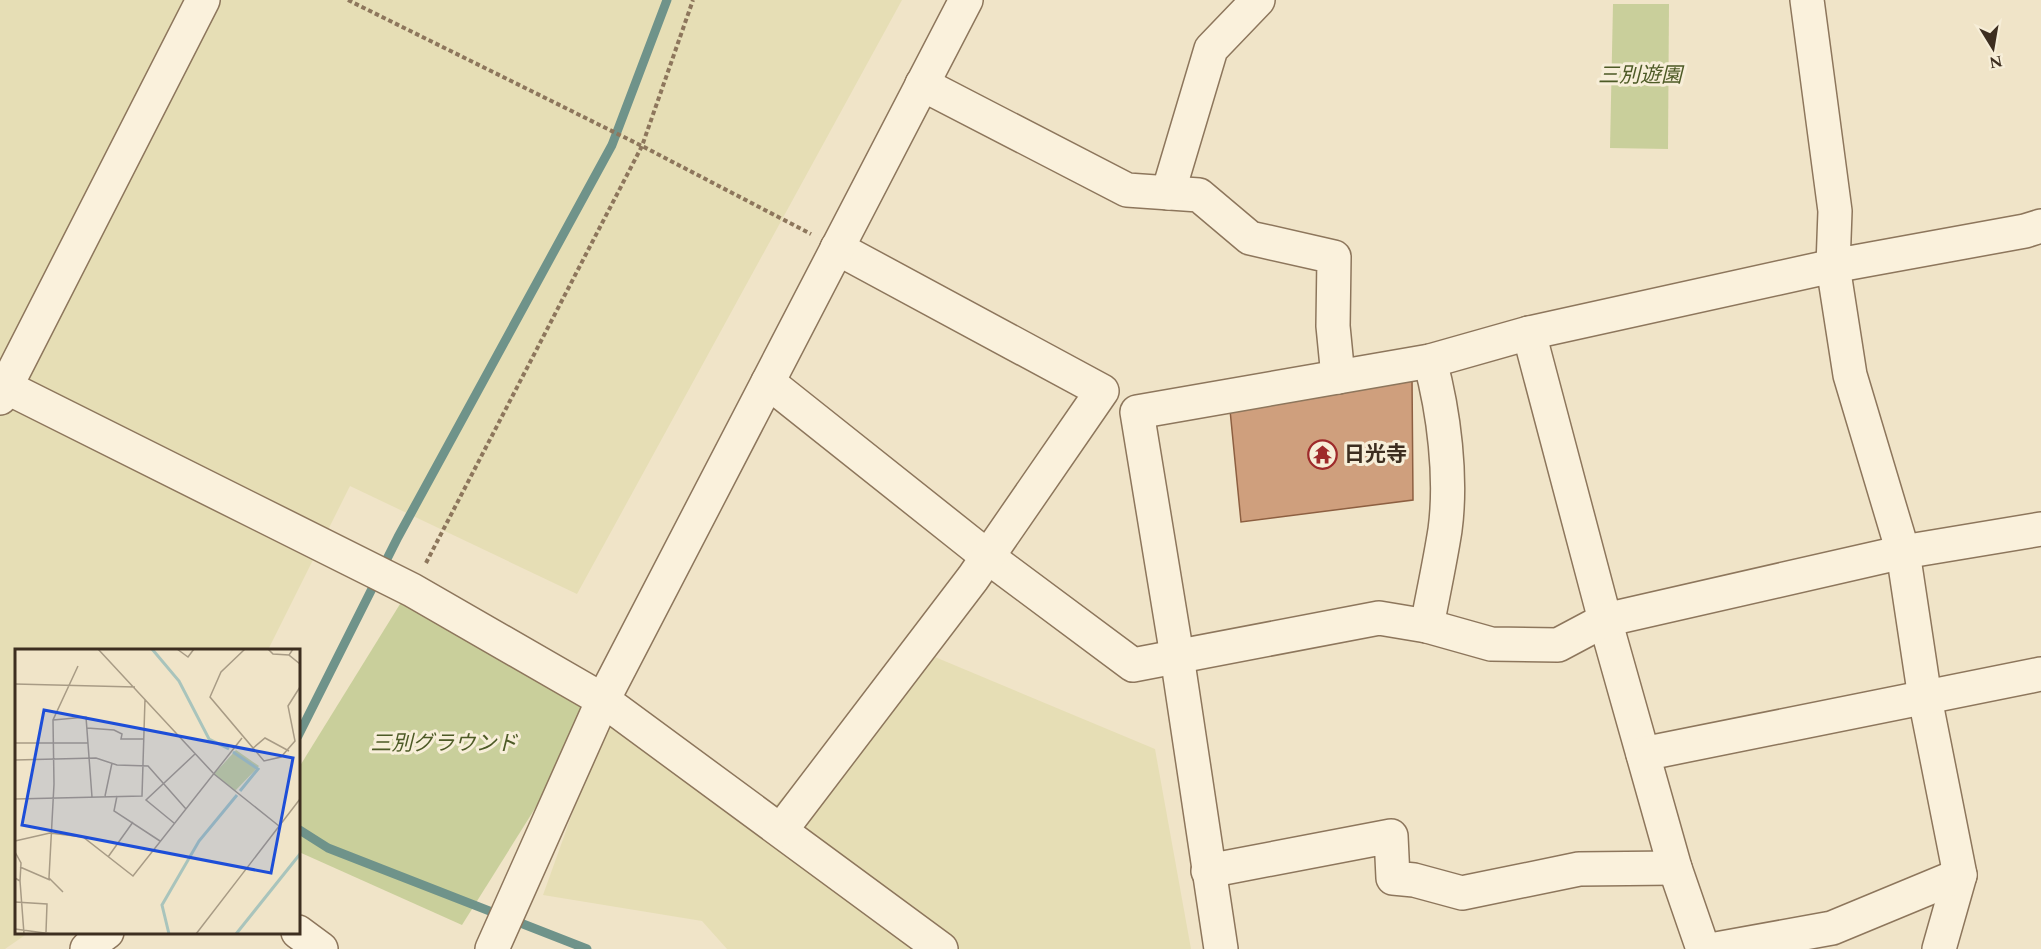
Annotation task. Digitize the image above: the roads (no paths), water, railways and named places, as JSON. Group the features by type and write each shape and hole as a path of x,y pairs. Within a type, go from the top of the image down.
{"street":[{"path":"203,0 3,393 412,590 603,700 941,949"},
{"path":"492,949 603,700 966,0"},
{"path":"1168,193 1211,49 1258,0"},
{"path":"1807,0 1834,211 1833,266 1850,375 1902,552 1925,698 1960,875 1939,949"},
{"path":"922,84 1127,190 1199,195 1250,238 1334,257 1333,326 1338,377"},
{"path":"837,248 1137,412 1430,361 1529,333 1833,266 2025,231 2041,226"},
{"path":"1529,333 1605,620 1675,868 1703,949"},
{"path":"1427,626 1445,529 1446,486 1439,392 1430,361"},
{"path":"768,382 988,557 1133,665 1379,618 1427,626 1491,644 1558,645 1605,620 1902,552 2041,529"},
{"path":"781,830 988,557 1102,391"},
{"path":"1137,412 1177,656 1221,949"},
{"path":"1643,754 2041,674"},
{"path":"1208,871 1391,836 1393,878 1414,880 1462,893 1580,868 1675,868"},
{"path":"1716,949 1832,928 1960,875"},
{"path":"300,933 321,949"},
{"path":"87,949 106,934"}],"waterway":[{"path":"300,732 398,537 612,145 667,0"},
{"path":"300,830 328,848 587,949"}],"place":[{"name":"日光寺","path":"1323,455"}],"park label":[{"name":"三別遊園","path":"1640,76"},
{"name":"三別グラウンド","path":"444,744"}]}
